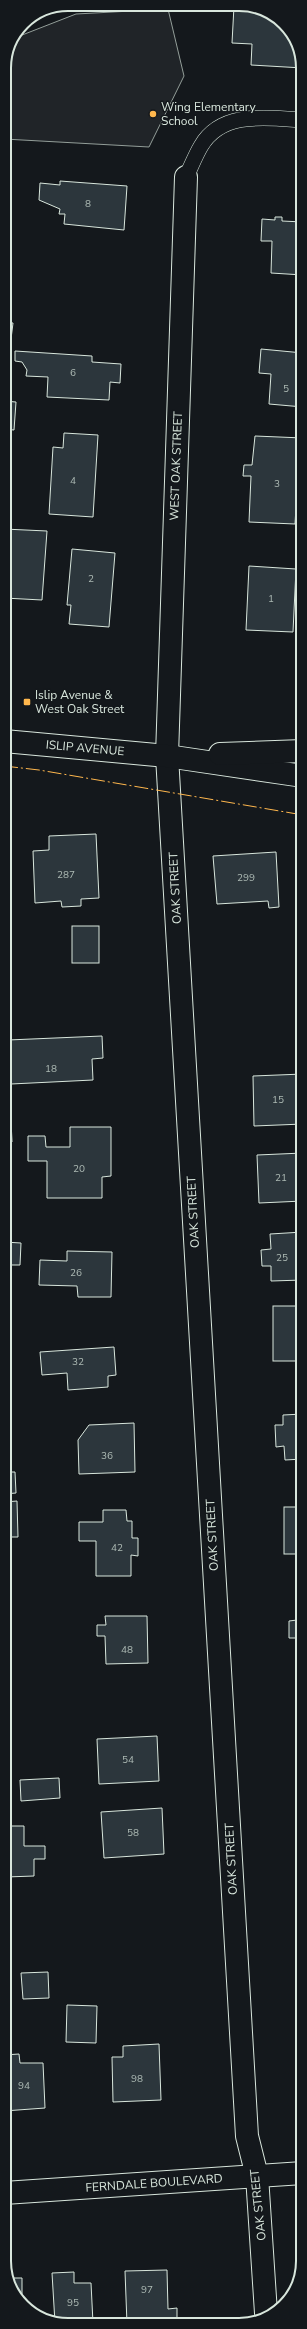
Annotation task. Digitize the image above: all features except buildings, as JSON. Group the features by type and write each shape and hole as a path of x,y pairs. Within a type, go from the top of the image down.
{"street":[{"name":"WEST OAK STREET","path":"167,756 186,177"},
{"name":"ISLIP AVENUE","path":"11,742 167,756 296,775"},
{"name":"ISLIP AVENUE","path":"167,756 296,751"},
{"name":"OAK STREET","path":"167,756 247,2136 257,2176 266,2311"},
{"name":"FERNDALE BOULEVARD","path":"11,2193 296,2173"}],"lane":[{"path":"186,177 201,145 214,131 250,117 296,120"}],"shaded area":[{"path":"131,11 168,11 184,76 149,147 11,139 11,68 15,46 22,35 76,14"}],"power":[{"path":"11,767 39,770 296,814"}],"place":[{"name":"Wing Elementary School","path":"153,114"},
{"name":"Islip Avenue & West Oak Street","path":"27,702"}]}
